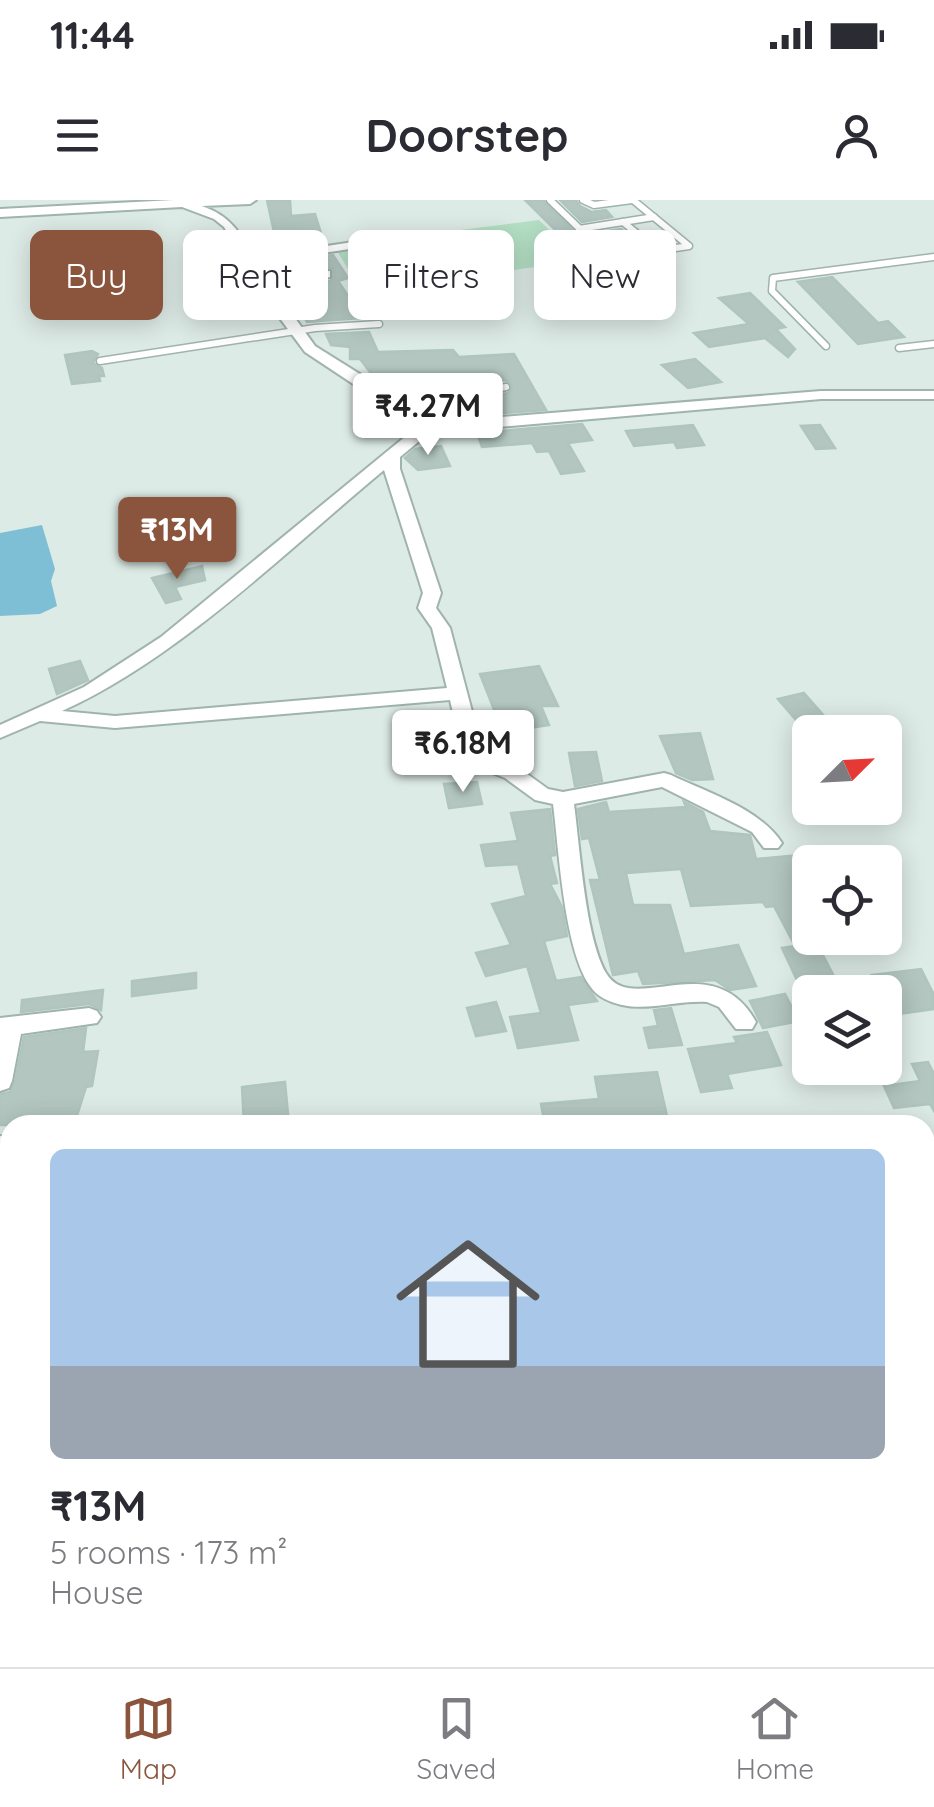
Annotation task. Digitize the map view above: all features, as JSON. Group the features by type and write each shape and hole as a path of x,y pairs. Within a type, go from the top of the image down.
{"street":[{"path":"0,212 250,200"},
{"path":"179,202 225,220 231,230"},
{"path":"287,320 310,349 398,408 450,422 476,424 821,395 934,394"},
{"path":"0,732 42,716 91,690 167,641 393,457 429,418"},
{"path":"393,457 392,468 432,593 426,608 441,628 469,739 480,756 542,795 562,799 664,780 758,827 771,844"},
{"path":"42,716 115,722 458,693"},
{"path":"562,799 588,958 599,983 620,997 696,992 722,996 744,1022"},
{"path":"0,1082 5,1026 89,1017"}],"lane":[{"path":"550,200 579,229 654,217"},
{"path":"583,200 594,205 633,200 670,230"},
{"path":"623,222 633,230"},
{"path":"676,235 689,246 676,249"},
{"path":"826,346 772,291 773,278 934,256"},
{"path":"100,361 294,331 379,324"},
{"path":"898,348 934,344"},
{"path":"429,418 447,399 506,387"}],"green space":[{"path":"539,220 549,230 534,230 534,267 514,270 514,230 461,230"},
{"path":"348,249 348,269 337,251"}],"water":[{"path":"42,525 55,569 51,581 57,606 40,614 0,616 0,533"}],"building":[{"path":"267,200 290,200 291,216 315,214 320,230 274,230"},
{"path":"525,200 543,200 573,230 555,230"},
{"path":"560,200 576,200 592,212 606,210 612,217 582,222"},
{"path":"333,255 348,278 338,281 348,296 348,319 307,322 328,320 328,281 333,268 328,268 328,256"},
{"path":"832,277 878,323 888,321 904,337 858,344 798,282"},
{"path":"750,293 785,327 776,329 795,349 788,357 765,338 709,347 694,333 749,324 719,298"},
{"path":"369,332 378,352 453,350 459,357 514,354 546,410 476,415 443,412 450,405 508,393 512,385 505,380 446,392 435,399 427,388 418,390 411,380 402,382 396,377 377,381 360,359 350,359 350,347 331,345 326,334"},
{"path":"92,351 98,354 93,363 102,368 104,376 99,376 100,381 72,384 65,355"},
{"path":"695,359 721,382 688,388 662,365"},
{"path":"582,424 592,440 568,443 584,471 561,474 549,451 537,452 532,443 482,447 477,433"},
{"path":"693,425 704,445 677,448 674,442 634,446 626,431"},
{"path":"820,425 835,448 816,449 801,426"},
{"path":"441,446 450,466 418,470 405,458 415,449"},
{"path":"228,518 234,532 194,539 188,524"},
{"path":"202,566 205,580 175,587 181,599 166,603 152,578"},
{"path":"80,661 88,680 57,694 49,669"},
{"path":"539,666 558,706 541,706 549,725 482,735 477,715 495,712 480,674"},
{"path":"804,693 823,715 792,715 778,699"},
{"path":"700,733 713,779 692,780 676,773 660,736"},
{"path":"596,752 602,781 575,786 569,753"},
{"path":"477,782 482,804 449,808 444,784"},
{"path":"606,802 609,812 686,807 684,802 703,812 710,831 750,835 756,859 792,856 792,940 774,906 766,907 763,902 691,906 681,869 626,873 633,905 670,905 684,954 738,945 756,986 730,990 715,980 643,984 638,971 613,975 590,880 600,880 589,838 582,839 578,809"},
{"path":"550,809 555,855 550,856 557,883 550,884 562,907 567,936 544,941 556,981 581,977 597,1001 568,1005 578,1040 518,1048 510,1017 541,1013 527,966 486,976 476,953 511,945 492,904 526,896 518,864 486,866 481,845 518,841 511,813"},
{"path":"792,946 792,955 823,955 833,975 795,975 782,948"},
{"path":"921,969 934,995 934,1009 902,1013 902,975 872,975"},
{"path":"196,973 196,988 132,996 132,981"},
{"path":"103,990 101,1010 89,1004 21,1012 22,1000"},
{"path":"785,994 792,1008 792,1022 763,1028 750,1001"},
{"path":"496,1002 506,1031 476,1036 467,1008"},
{"path":"671,1008 682,1045 649,1048 644,1028 658,1026 654,1010"},
{"path":"86,1028 83,1052 98,1051 92,1086 86,1087 77,1115 0,1115 0,1094 10,1092 15,1082 24,1037"},
{"path":"767,1032 781,1065 727,1074 732,1088 701,1092 688,1049 737,1043 734,1037"},
{"path":"928,1062 934,1074 934,1111 930,1104 894,1108 884,1086 920,1081 912,1064"},
{"path":"657,1072 667,1115 543,1115 541,1104 599,1099 595,1077"},
{"path":"285,1082 288,1115 243,1115 242,1087"}]}
